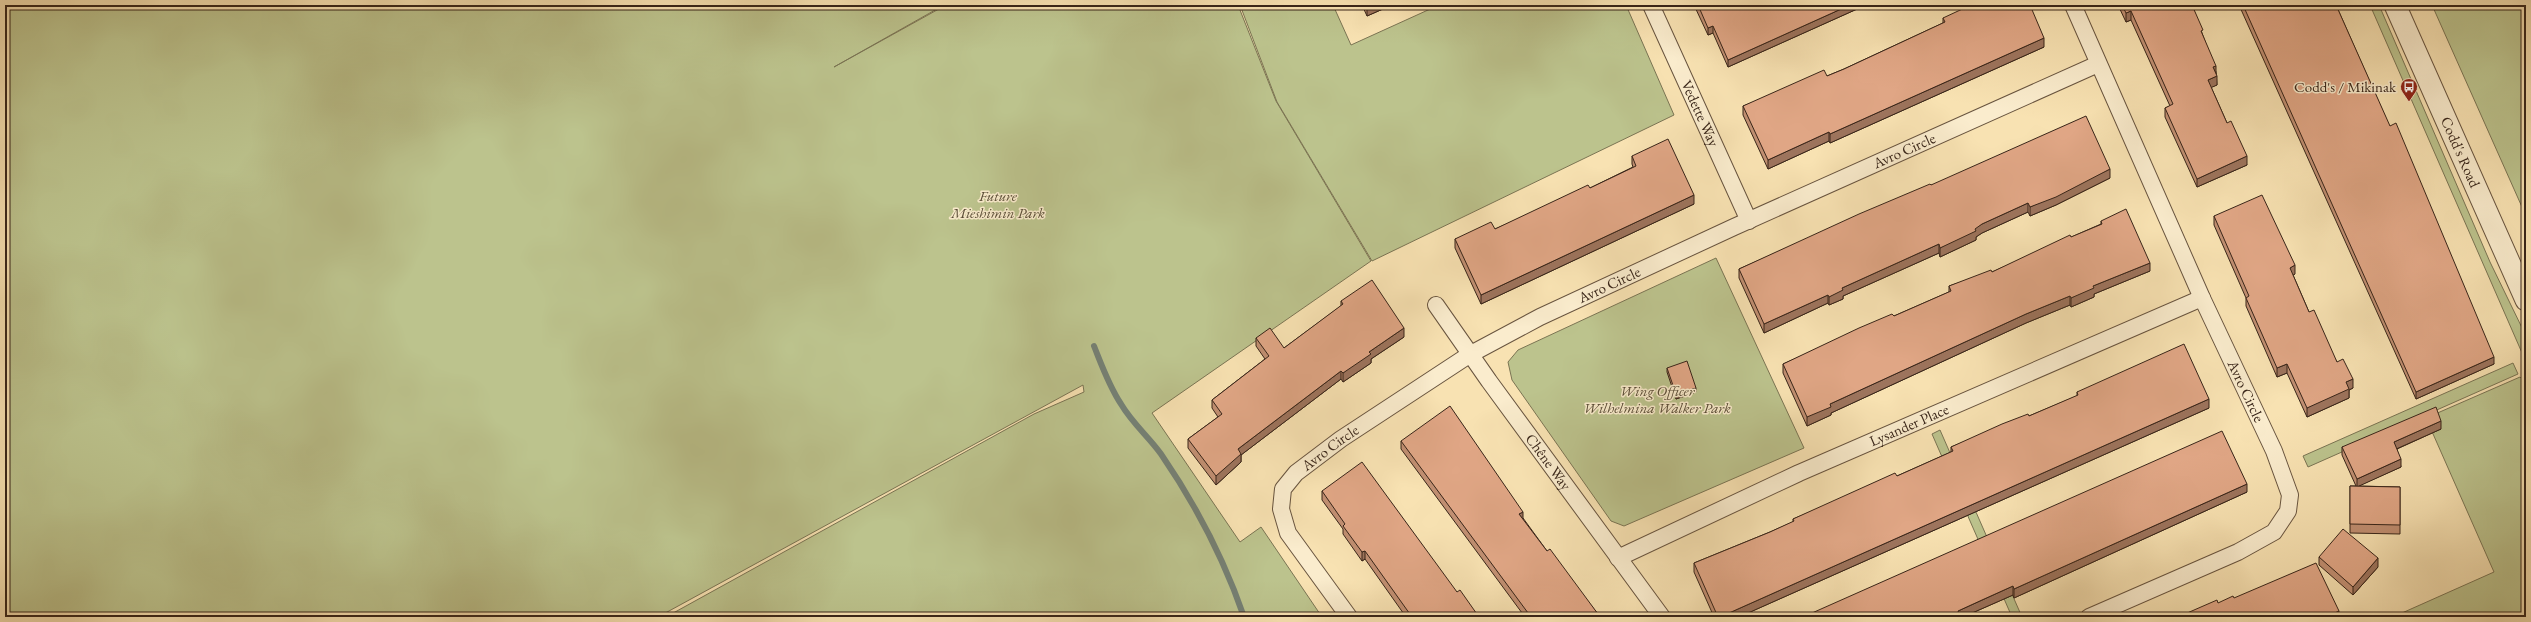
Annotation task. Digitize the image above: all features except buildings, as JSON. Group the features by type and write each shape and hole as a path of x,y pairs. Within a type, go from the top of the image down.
{"street":[{"name":"Vedette Way","path":"1651,5 1749,221"},
{"name":"Avro Circle","path":"2073,5 2202,298 2283,472 2290,495 2288,511 2274,532 2238,552 2089,617"},
{"name":"Codd's Road","path":"2395,5 2526,300"},
{"name":"Avro Circle","path":"1349,617 1288,533 1281,510 1283,489 1296,473 1341,439 1470,355 1540,317 2098,64"},
{"name":"Lysander Place","path":"1618,558 1799,473 2202,298"},
{"name":"Chêne Way","path":"1436,305 1470,355 1662,617"}],"green space":[{"name":"Future Mieshimin Park","path":"5,5 944,5 834,67 946,5 1238,5 1276,101 1371,261 1152,413 1240,542 1261,527 1322,617 666,617 1034,414 1084,392 1083,385 658,617 5,617"},
{"path":"1240,5 1333,5 1351,45 1439,5 1626,5 1674,115 1372,261 1277,102"},
{"path":"2370,5 2379,5 2490,262 2526,336 2526,362"},
{"path":"2432,5 2526,5 2526,216"},
{"name":"Wing Officer Wilhelmina Walker Park","path":"1716,258 1804,448 1624,526 1611,521 1512,380 1508,362 1518,350"},
{"path":"2513,363 2518,374 2308,467 2303,456"},
{"path":"2520,377 2526,383 2526,617 2393,617 2494,572 2426,418"},
{"path":"1940,430 2022,617 2012,617 1932,434"}],"waterway":[{"path":"1094,346 1106,376 1125,411 1161,454 1186,493 1228,574 1244,617"}],"place":[{"name":"Codd's / Mikinak","path":"2409,102"}]}
